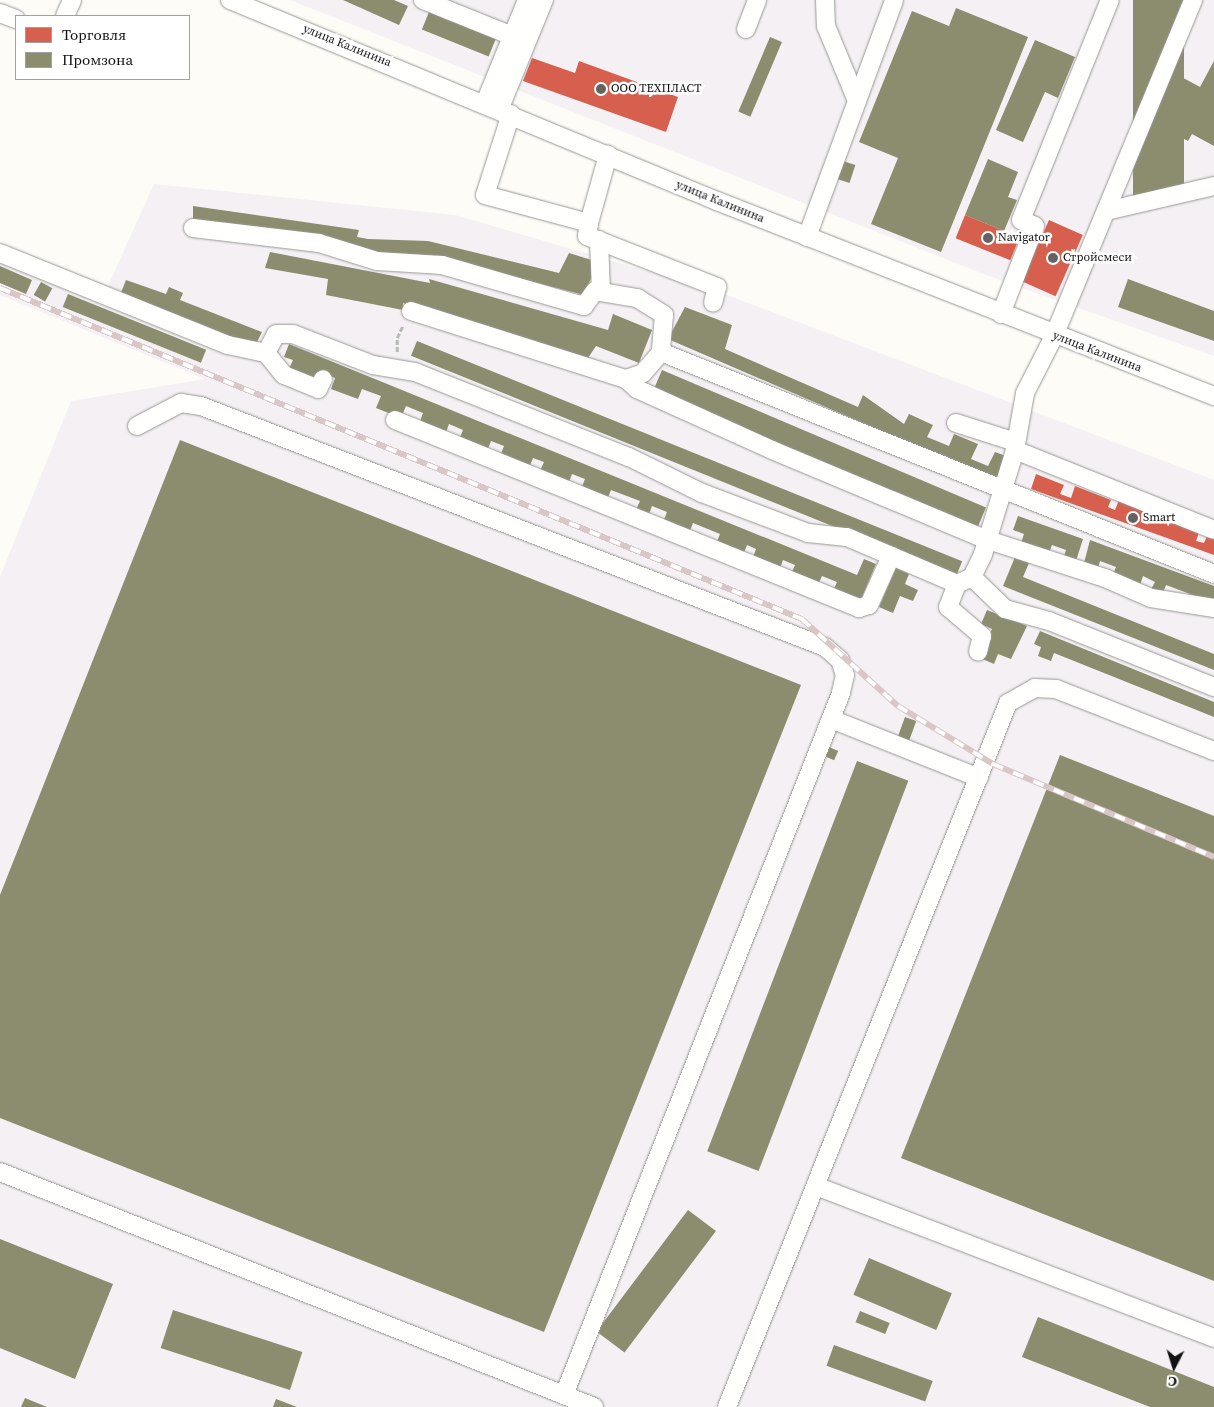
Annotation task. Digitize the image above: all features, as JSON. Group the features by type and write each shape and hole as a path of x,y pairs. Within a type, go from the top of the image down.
{"street":[{"path":"66,15 72,0"},
{"name":"улица Калинина","path":"230,0 807,237 1054,336 1214,396"},
{"path":"423,0 512,36"},
{"path":"527,0 512,36 498,109 485,195 589,223"},
{"path":"498,109 544,0"},
{"path":"746,29 757,0"},
{"path":"825,0 826,26 856,101"},
{"path":"807,237 894,0"},
{"path":"1000,314 1034,226 1021,220 1110,0"},
{"path":"978,652 982,636 948,607 964,581 985,539 1016,446 1025,393 1054,336 1193,0"},
{"path":"0,13 15,19"},
{"path":"608,156 587,236 717,287 713,303"},
{"path":"1106,211 1214,186"},
{"path":"193,228 319,243 377,261 442,265 584,306 595,291 637,298 664,316 661,352 643,373 626,379"},
{"path":"599,240 601,292"},
{"path":"0,253 228,345 266,354 284,375 318,389 323,379"},
{"path":"410,311 626,379 637,389 772,450 985,539 1105,578 1151,598 1214,608"},
{"path":"266,354 276,334 293,334 373,365 415,372 629,457 702,493 799,530 847,537 891,556 964,581 1005,609 1049,621 1214,688"},
{"path":"661,352 1214,574"},
{"path":"137,426 181,403 201,406 825,647 840,660 845,675 831,719 564,1395"},
{"path":"396,420 859,608 869,604 891,556"},
{"path":"956,423 1016,446 1214,530"},
{"path":"727,1407 1008,703 1035,688 1056,689 1214,751"},
{"path":"831,719 978,778"},
{"path":"0,1172 594,1407"},
{"path":"816,1186 1214,1338"}],"path":[{"path":"397,369 397,338 410,311"}],"shaded area":[{"path":"290,0 1214,0 1214,356 986,275"},
{"path":"154,184 455,215 719,292 1214,480 1214,1407 0,1407 0,577 71,401 205,379 0,295 0,244 108,286"}],"building: Торговля":[{"name":"ООО ТЕХПЛАСТ","path":"532,58 575,73 579,61 678,97 666,132 523,81"},
{"name":"Navigator","path":"965,215 1020,237 1010,260 956,238"},
{"name":"Стройсмеси","path":"1049,220 1083,235 1056,296 1022,281"},
{"path":"1036,474 1064,485 1060,494 1071,498 1075,486 1111,500 1108,507 1115,510 1121,495 1162,510 1156,525 1162,513 1201,527 1196,541 1204,543 1207,536 1214,539 1214,555 1031,489"}],"building: Промзона":[{"path":"343,0 394,0 408,6 399,25"},
{"path":"1133,0 1184,0 1184,201 1133,201"},
{"path":"956,8 1028,37 941,252 871,224 898,158 859,142 912,11 949,26"},
{"path":"429,12 496,39 489,57 422,30"},
{"path":"770,37 782,42 750,117 738,112"},
{"path":"1035,40 1075,57 1058,98 1045,92 1023,142 996,130"},
{"path":"1214,61 1214,146 1192,134 1188,141 1150,121 1176,74 1200,87"},
{"path":"988,159 1018,172 1008,197 1017,200 1004,231 965,215"},
{"path":"843,161 855,165 849,183 837,179"},
{"path":"193,206 359,230 357,237 368,239 428,241 559,273 569,253 598,262 584,295 440,258 373,254 193,219"},
{"path":"270,252 430,283 429,279 608,330 613,314 652,330 639,363 596,346 588,358 403,303 403,310 326,295 328,279 265,268"},
{"path":"0,266 32,280 26,294 0,283"},
{"path":"1128,279 1214,311 1214,341 1118,307"},
{"path":"126,280 166,294 169,287 183,293 180,300 262,332 255,346 120,295"},
{"path":"41,282 52,288 45,301 34,295"},
{"path":"68,294 206,350 201,363 63,307"},
{"path":"685,307 732,325 725,349 858,407 863,395 904,424 909,414 933,425 927,437 949,446 954,434 978,444 971,459 988,466 995,452 1006,456 997,481 668,339"},
{"path":"417,341 962,561 956,576 411,356"},
{"path":"289,344 857,575 864,559 876,564 860,602 833,591 837,582 822,576 818,585 791,574 795,565 783,560 779,571 752,560 756,549 747,545 743,555 716,544 720,534 693,523 689,533 663,522 667,512 652,506 648,517 635,512 640,501 611,490 607,500 581,489 585,479 572,474 568,485 539,473 544,462 533,458 528,470 499,459 504,446 491,441 486,454 458,442 463,430 449,424 445,435 419,424 423,413 406,406 401,418 376,408 381,396 362,389 358,399 331,389 335,378 319,372 315,382 288,371 293,360 284,357"},
{"path":"662,370 986,508 977,529 653,391"},
{"path":"180,440 801,685 544,1332 0,1118 0,895"},
{"path":"1018,516 1083,539 1075,564 1063,559 1066,550 1052,545 1048,556 1020,546 1024,534 1013,530"},
{"path":"1090,540 1214,586 1214,603 1166,585 1161,598 1149,593 1155,582 1143,576 1139,588 1111,579 1116,567 1100,561 1097,572 1083,567"},
{"path":"1015,557 1029,563 1023,577 1214,654 1214,670 1003,586"},
{"path":"896,568 909,574 905,584 918,590 913,601 900,596 893,613 879,607"},
{"path":"987,610 1027,626 1011,659 998,654 994,664 980,658 992,629 981,624"},
{"path":"1040,631 1214,702 1214,717 1054,653 1051,661 1038,656 1041,647 1034,644"},
{"path":"905,717 916,721 909,741 898,737"},
{"path":"829,747 838,751 834,760 825,756"},
{"path":"1060,755 1214,816 1214,1281 901,1158"},
{"path":"857,761 908,781 759,1171 707,1151"},
{"path":"688,1210 716,1231 624,1352 597,1331"},
{"path":"0,1239 113,1284 75,1379 0,1348"},
{"path":"869,1258 952,1293 936,1330 853,1295"},
{"path":"173,1310 302,1352 290,1390 161,1348"},
{"path":"860,1311 890,1323 885,1334 856,1322"},
{"path":"1038,1317 1214,1387 1214,1407 1150,1407 1022,1357"},
{"path":"834,1345 933,1381 925,1402 826,1366"},
{"path":"25,1398 47,1407 21,1407"},
{"path":"276,1399 297,1407 273,1407"}],"railway":[{"path":"0,288 802,619 898,706 993,764 1214,857"}],"place":[{"name":"ООО ТЕХПЛАСТ","path":"601,89"},
{"name":"Navigator","path":"988,238"},
{"name":"Стройсмеси","path":"1053,258"},
{"name":"Smart","path":"1133,518"}]}
